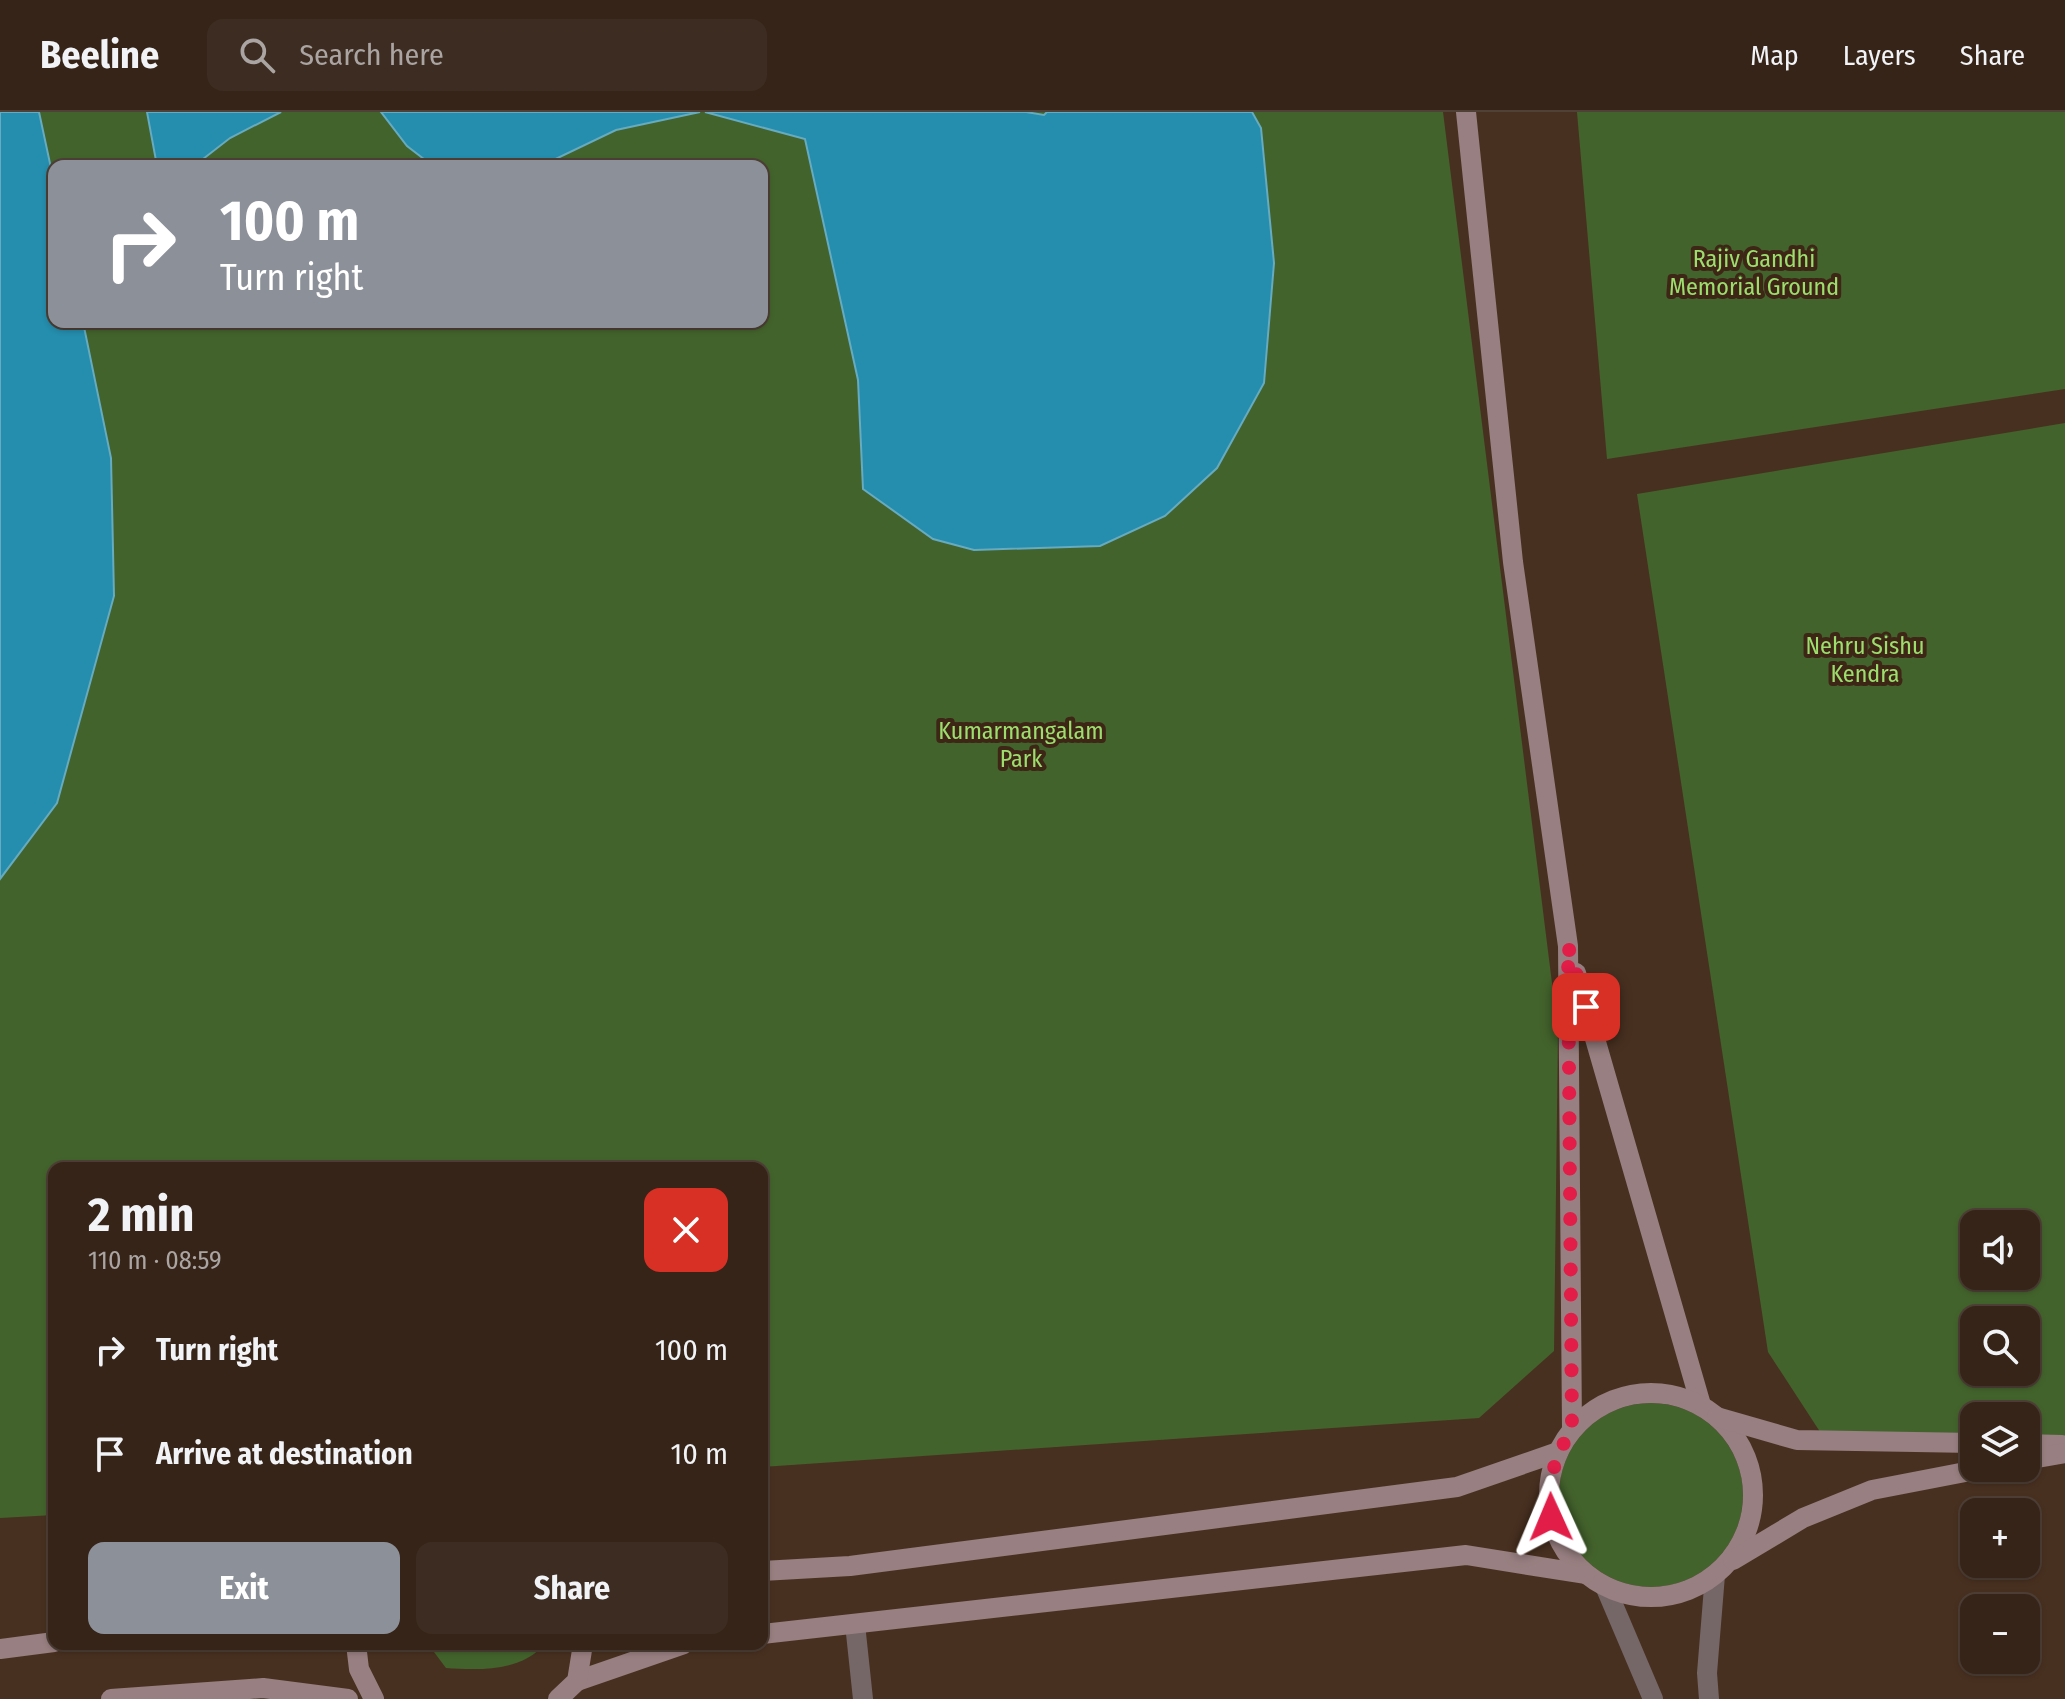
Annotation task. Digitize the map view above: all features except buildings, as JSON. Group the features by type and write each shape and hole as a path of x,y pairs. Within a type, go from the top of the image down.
{"street":[{"path":"1466,112 1513,562 1568,946 1572,1429"},
{"path":"1568,946 1709,1411 1738,1442 1750,1472 1753,1504 1745,1536 1721,1569 1707,1673 1709,1699"},
{"path":"1960,1443 1797,1440 1709,1411 1674,1395 1646,1392 1619,1398 1593,1410 1572,1429 1558,1452 1549,1484 1551,1517 1564,1548 1585,1574 1632,1596 1662,1597 1690,1590 1803,1518 1872,1490 1960,1473"},
{"path":"2040,1444 2065,1445"},
{"path":"768,1571 850,1566 1457,1487 1558,1452"},
{"path":"2040,1457 2065,1453"},
{"path":"768,1633 1466,1555 1585,1574"},
{"path":"1605,1586 1653,1699"},
{"path":"855,1624 863,1699"},
{"path":"0,1649 48,1643"},
{"path":"357,1650 359,1669 374,1699"},
{"path":"577,1681 582,1650"},
{"path":"558,1699 577,1681 667,1650"},
{"path":"111,1699 263,1688 348,1699"}],"green space":[{"name":"Kumarmangalam Park","path":"0,112 1443,112 1558,1031 1554,1351 1479,1418 768,1467 768,1162 48,1162 48,1515 0,1518"},
{"name":"Rajiv Gandhi Memorial Ground","path":"1577,112 2065,112 2065,389 1607,459"},
{"name":"Nehru Sishu Kendra","path":"2065,423 2065,1445 2040,1444 2040,1402 1960,1402 1960,1443 1826,1441 1768,1352 1637,494"},
{"path":"1651,1403 1686,1410 1716,1430 1736,1460 1743,1495 1736,1530 1716,1560 1686,1580 1651,1587 1616,1580 1586,1560 1566,1530 1559,1495 1566,1460 1586,1430 1616,1410"},
{"path":"432,1650 538,1650 524,1660 499,1667 446,1668"}],"water":[{"path":"0,112 39,112 49,160 48,328 84,328 111,458 114,596 57,803 0,879"},
{"path":"147,112 281,112 230,138 202,160 156,160"},
{"path":"381,112 700,112 616,130 554,160 425,160 407,146"},
{"path":"705,112 1026,112 1044,115 1047,112 1252,112 1261,128 1274,263 1264,383 1217,468 1165,516 1100,546 974,550 933,539 863,489 858,380 805,139"}],"route":[{"path":"1551,1517 1549,1484 1558,1452 1572,1429 1568,946 1586,1007"}]}
